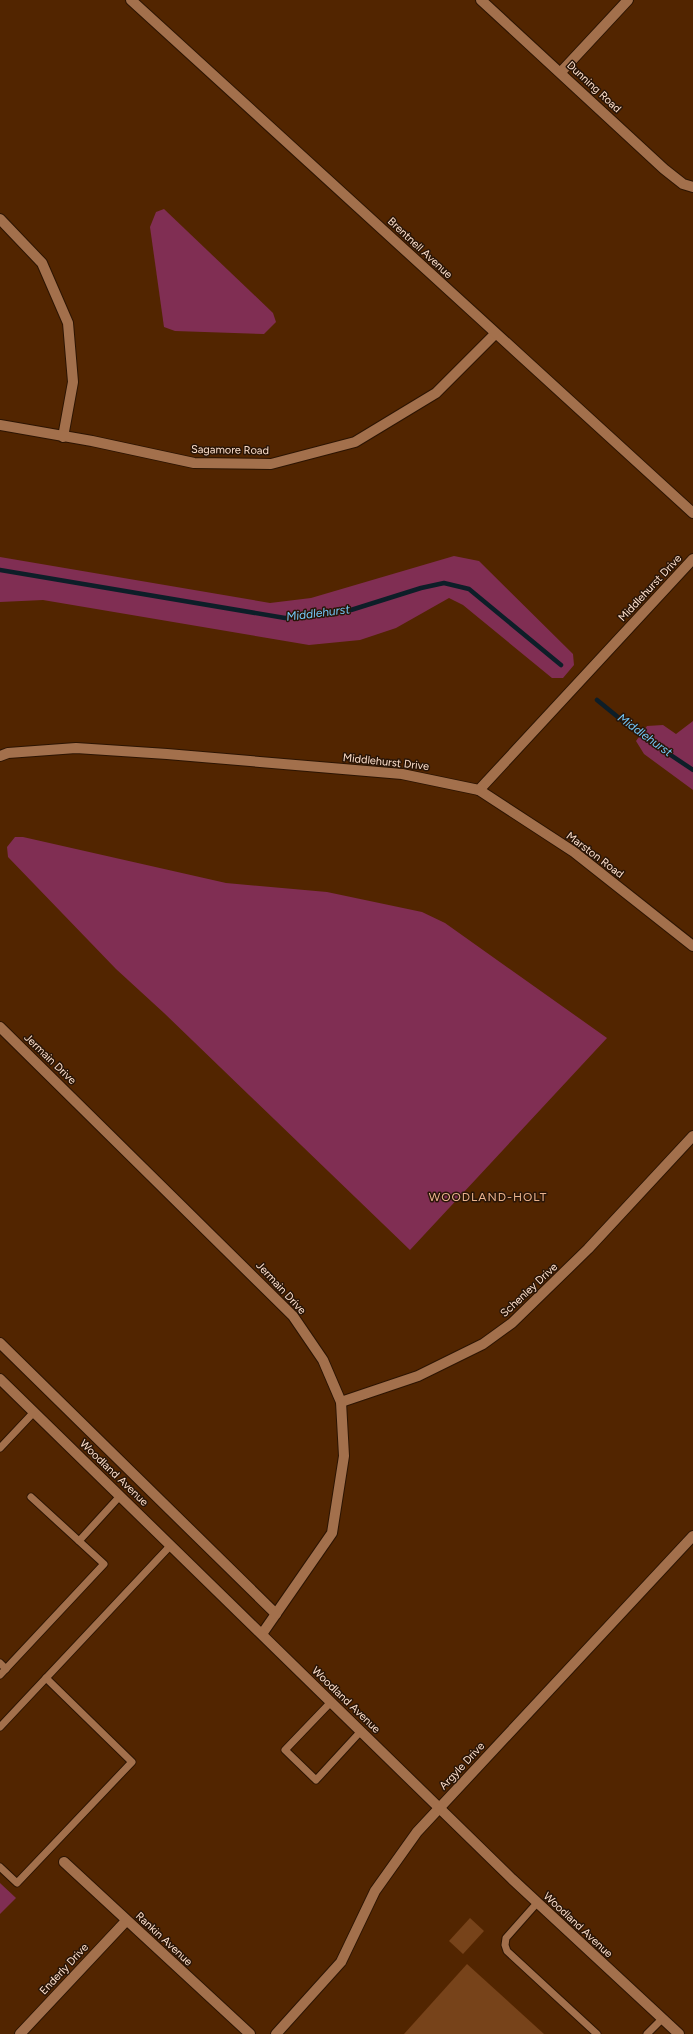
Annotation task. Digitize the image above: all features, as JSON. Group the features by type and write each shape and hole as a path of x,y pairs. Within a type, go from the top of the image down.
{"street":[{"name":"Brentnell Avenue","path":"131,0 495,334 693,513"},
{"name":"Dunning Road","path":"481,0 561,72 664,169 683,184 693,186"},
{"path":"561,72 628,0"},
{"path":"0,219 42,263 68,323 73,382 63,437"},
{"name":"Sagamore Road","path":"0,425 194,463 271,464 355,442 436,393 495,334"},
{"name":"Middlehurst Drive","path":"0,756 8,753 76,748 402,774 479,790 693,559"},
{"name":"Marston Road","path":"479,790 574,852 693,946"},
{"name":"Jermain Drive","path":"0,1027 293,1316 323,1360 341,1402 344,1456 332,1533 262,1634"},
{"name":"Schenley Drive","path":"341,1402 418,1376 483,1344 512,1323 588,1249 693,1136"},
{"path":"0,1343 276,1614"},
{"name":"Woodland Avenue","path":"0,1379 537,1903 679,2034"},
{"name":"Argyle Drive","path":"276,2034 341,1962 375,1891 417,1832 693,1536"},
{"name":"Rankin Avenue","path":"64,1862 126,1921 250,2034"},
{"name":"Enderly Drive","path":"20,2034 126,1921"}],"lane":[{"path":"0,1448 34,1412"},
{"path":"78,1541 120,1496"},
{"path":"0,1675 104,1564 31,1497"},
{"path":"0,1727 171,1545"},
{"path":"0,1663 6,1669"},
{"path":"0,1867 17,1883 132,1762 46,1678"},
{"path":"331,1702 285,1750 316,1780 361,1731"},
{"path":"537,1903 506,1938 505,1945 507,1951 597,2034"},
{"path":"647,2034 662,2019"}],"shaded area":[{"path":"164,209 273,313 276,322 264,334 175,331 164,327 150,227 156,212"},
{"path":"454,556 479,561 573,654 574,665 563,678 552,678 463,605 449,598 396,628 360,640 309,645 43,600 0,602 0,557 270,603 311,598"},
{"path":"693,721 693,790 644,754 636,741 647,726 663,725 676,734"},
{"path":"15,837 23,837 226,883 327,892 422,912 445,923 607,1038 410,1250 164,1013 116,969 8,857 7,847"},
{"path":"0,1883 16,1898 0,1914"}],"building":[{"path":"470,1918 484,1931 463,1954 449,1941"},
{"path":"467,1964 544,2034 404,2034"}],"waterway":[{"name":"Middlehurst","path":"0,570 285,618 351,610 421,588 444,583 469,589 561,665"},
{"name":"Middlehurst","path":"597,700 635,731 693,770"}],"district":[{"name":"WOODLAND-HOLT","path":"488,1197"}]}
